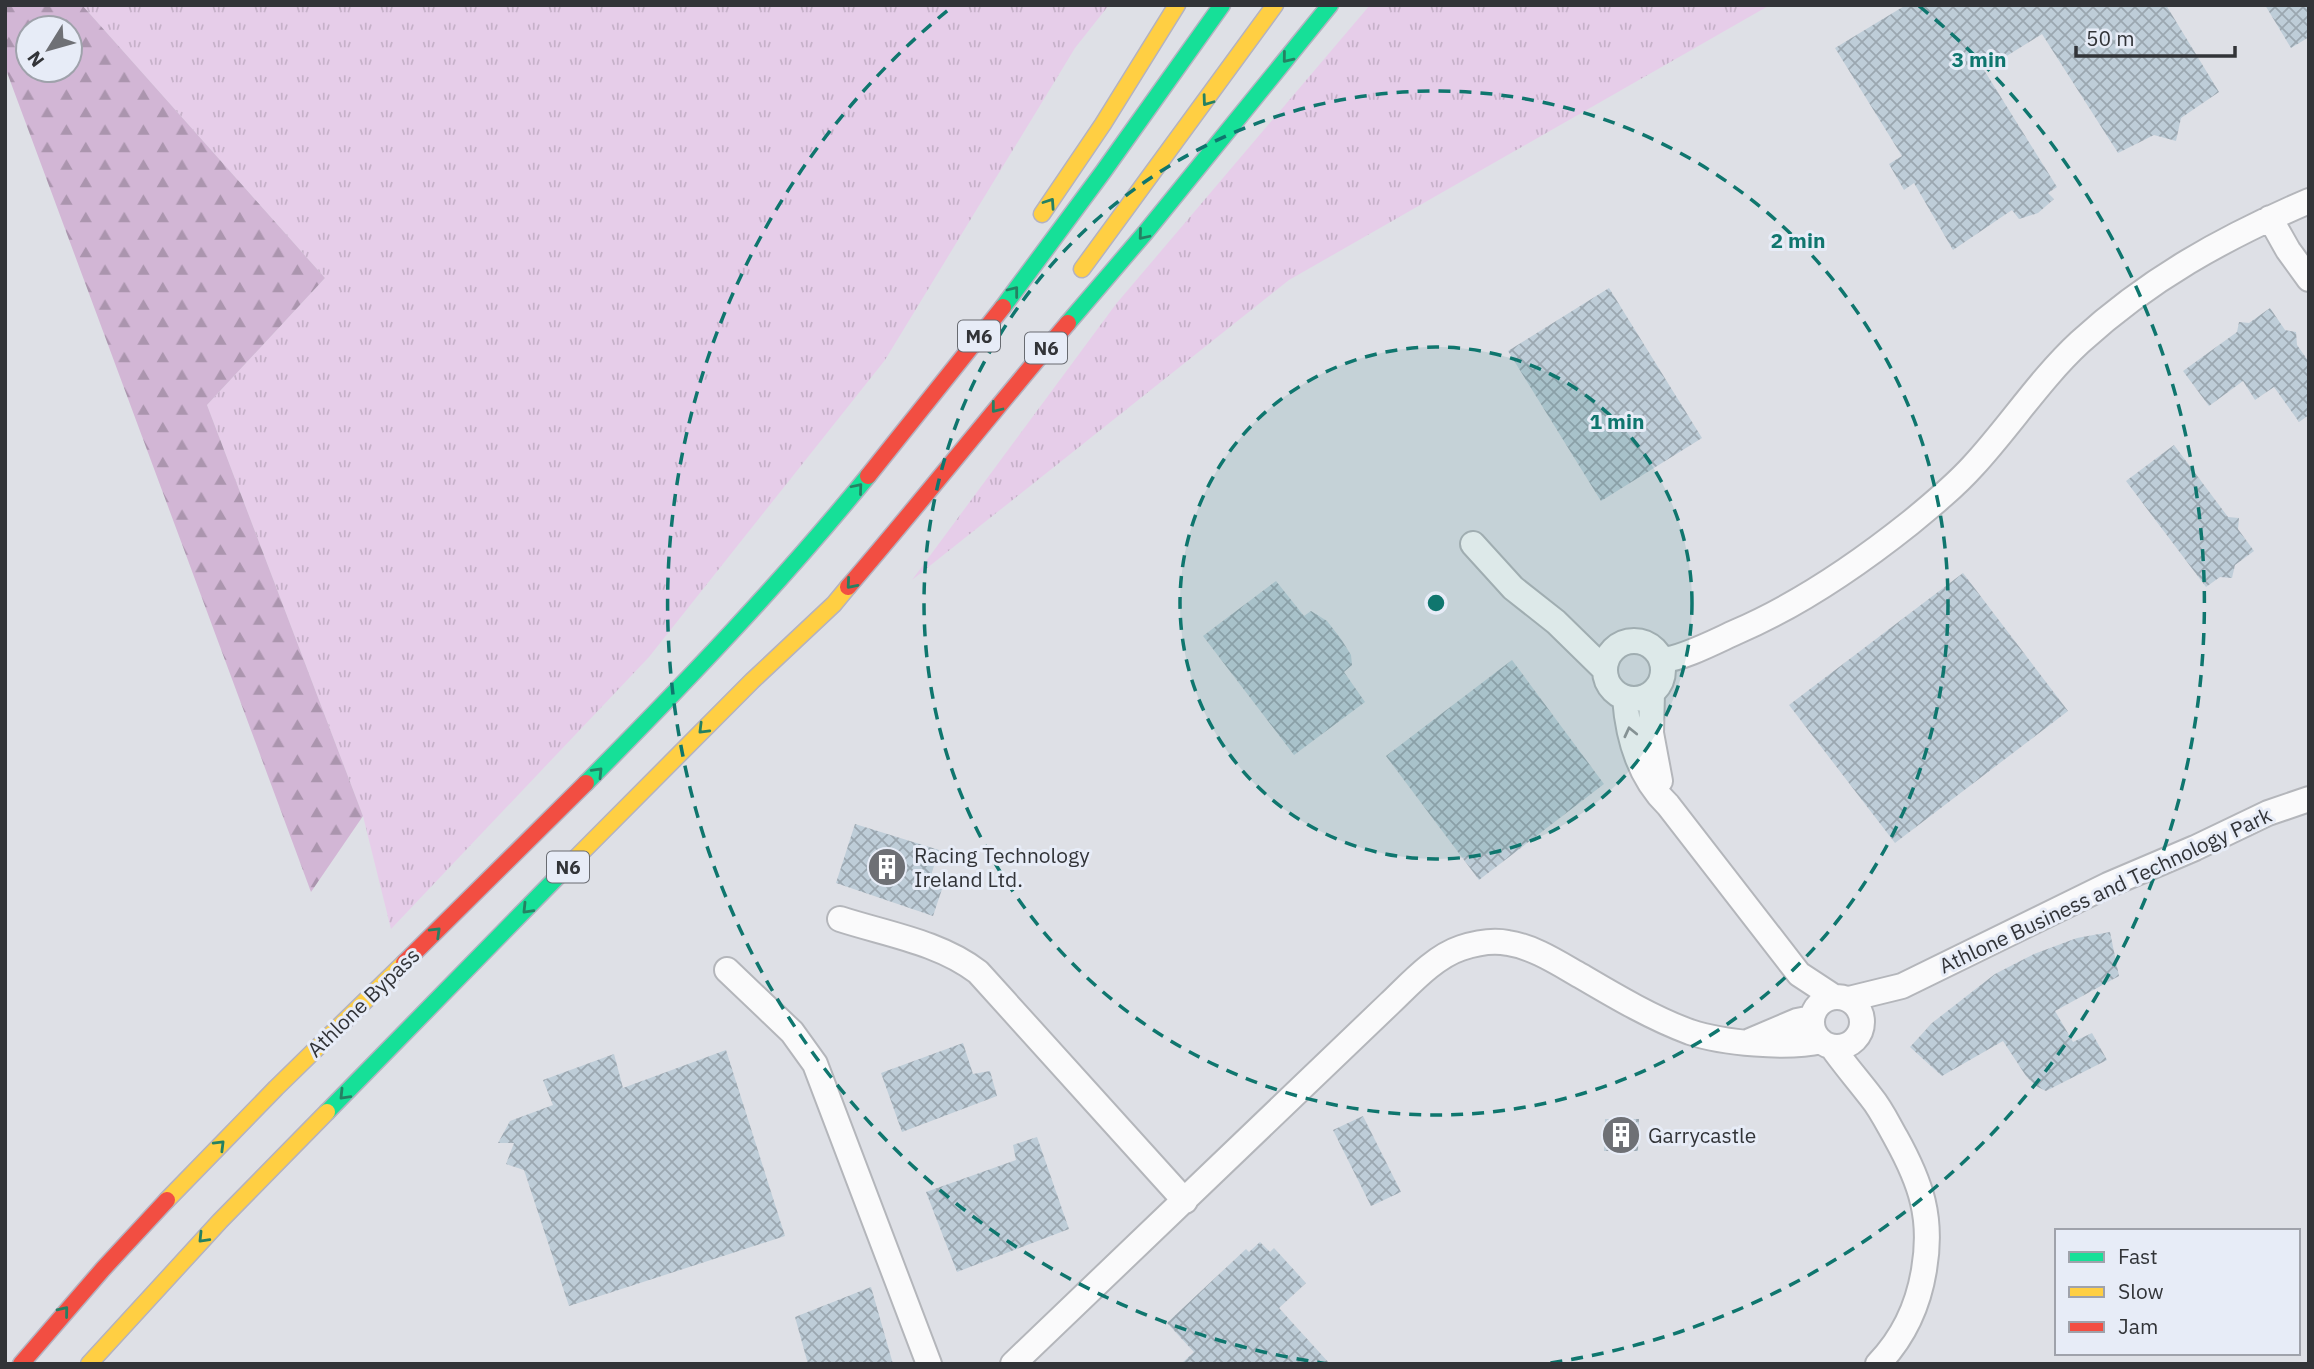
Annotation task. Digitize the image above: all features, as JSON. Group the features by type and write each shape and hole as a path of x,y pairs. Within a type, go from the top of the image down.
{"highway":[{"path":"1034,227 1104,124 1177,5"},
{"name":"M6","path":"715,650 804,552 899,440 1108,168 1222,5"},
{"path":"1076,278 1275,5"},
{"name":"N6","path":"89,1364 175,1267 752,681 842,594 1145,233 1330,5"},
{"name":"N6","path":"715,650 849,473"},
{"path":"752,681 912,486"},
{"name":"Athlone Bypass","path":"21,1364 78,1294 294,1070 582,789 715,650"}],"street":[{"path":"1662,660 1679,656 1760,622 1826,584 1876,550 1945,494 1973,467 2054,369 2110,316 2169,272 2270,218 2309,201"},
{"path":"2270,218 2309,279"},
{"path":"1473,544 1513,588 1556,622 1604,669 1610,687 1625,698 1644,698 1652,693 1662,678 1662,660 1657,651 1639,640 1619,644 1556,622"},
{"path":"1604,669 1606,659 1619,644"},
{"path":"1652,693 1653,753 1668,805"},
{"path":"1625,698 1634,750 1657,794 1799,974 1859,1009 1860,1031 1873,1099"},
{"name":"Athlone Business and Technology Park","path":"1820,1030 1820,1003 1902,986 2108,885 2268,813 2309,799"},
{"path":"840,919 937,948 962,960 978,972 1185,1201"},
{"name":"Athlone Business and Technology Park","path":"1013,1364 1411,984 1458,949 1495,942 1526,948 1688,1031 1724,1040 1750,1042 1797,1021 1820,1030 1844,1046 1902,986"},
{"path":"727,971 792,1032 814,1064 929,1364"},
{"path":"1799,974 1802,989 1820,1030 1873,1099 1907,1157 1919,1184 1926,1213 1928,1235 1922,1288 1901,1337 1878,1364"}],"green space":[{"path":"5,5 82,5 325,278 207,405 363,816 311,892 5,67"},
{"path":"82,5 1109,5 1075,48 885,360 649,657 391,929 363,816 207,405 325,278"},
{"path":"1370,5 1770,5 1289,280 912,580 1116,304"}],"building":[{"path":"1906,5 2166,5 2219,92 2181,118 2176,141 2154,135 2118,153 2042,34 1984,70 2057,187 2048,193 2054,199 2038,213 2019,219 2012,210 1953,250 1914,183 1904,190 1889,164 1902,156 1835,48"},
{"path":"2265,5 2309,5 2309,37 2291,48"},
{"path":"1609,288 1702,438 1601,501 1508,351"},
{"path":"2270,308 2285,330 2296,332 2297,345 2309,362 2309,415 2299,422 2274,387 2255,400 2243,381 2209,406 2183,371 2237,332 2239,322 2249,323"},
{"path":"2174,445 2228,517 2239,518 2238,529 2254,551 2235,565 2232,578 2220,577 2206,587 2126,481"},
{"path":"1963,573 2068,711 1895,843 1789,705"},
{"path":"1276,581 1304,616 1311,611 1327,621 1341,639 1351,655 1352,665 1344,672 1365,702 1294,755 1203,636"},
{"path":"1512,660 1604,784 1479,880 1386,756"},
{"name":"Racing Technology Ireland Ltd.","path":"855,824 939,850 928,885 942,889 933,916 836,883"},
{"path":"2110,932 2119,976 2055,1011 2073,1042 2092,1033 2107,1060 2046,1091 2026,1076 2003,1041 1942,1076 1910,1047 1932,1023 1995,974 2034,954 2077,938"},
{"path":"963,1043 973,1074 990,1071 997,1096 902,1132 881,1073"},
{"path":"726,1050 785,1236 569,1306 524,1170 506,1164 514,1143 498,1143 510,1121 553,1105 543,1080 614,1054 623,1088"},
{"path":"1363,1116 1401,1192 1371,1206 1333,1130"},
{"name":"Garrycastle","path":"1605,1119 1639,1119 1638,1151 1604,1151"},
{"path":"1037,1137 1069,1229 957,1272 926,1192 1016,1160 1013,1145"},
{"path":"1260,1242 1270,1252 1274,1248 1306,1283 1279,1308 1330,1364 1181,1364 1194,1352 1167,1323 1246,1249 1249,1252"},
{"path":"871,1287 893,1364 808,1364 795,1317"}],"traffic: fast":[{"path":"1003,307 1222,5"},
{"path":"1068,323 1145,233 1330,5"},
{"path":"586,783 731,633 801,556 868,476"},
{"path":"327,1112 571,863"}],"traffic: slow":[{"path":"1042,214 1103,124 1177,5"},
{"path":"1082,269 1275,5"},
{"path":"571,863 752,681 834,604 848,587"},
{"path":"167,1200 276,1088 404,963"},
{"path":"89,1364 220,1221 327,1112"}],"traffic: jam":[{"path":"868,476 1003,307"},
{"path":"848,587 1068,323"},
{"path":"404,963 586,783"},
{"path":"21,1364 167,1200"}],"place":[{"name":"Racing Technology Ireland Ltd.","path":"887,867"},
{"name":"Garrycastle","path":"1621,1135"}]}
